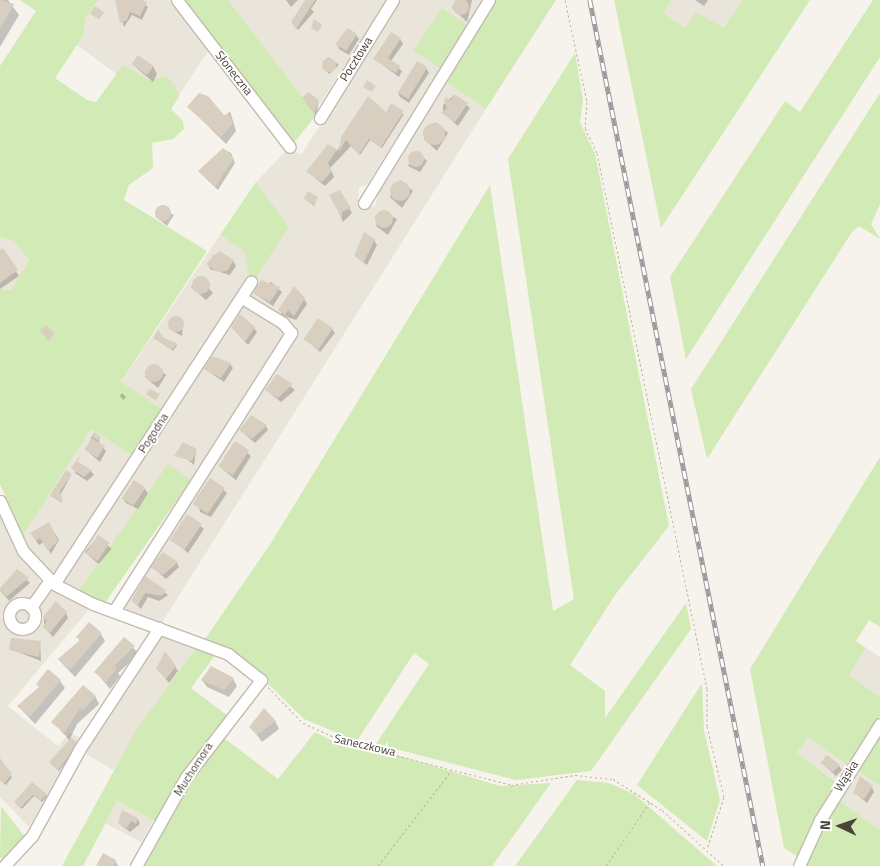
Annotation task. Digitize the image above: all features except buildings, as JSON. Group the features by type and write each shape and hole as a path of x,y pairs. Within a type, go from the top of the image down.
{"street":[{"name":"Słoneczna","path":"177,0 290,147"},
{"name":"Pocztowa","path":"320,118 393,0"},
{"path":"364,203 489,0"},
{"name":"Pogodna","path":"31,607 52,582 251,282"},
{"path":"114,611 291,333 283,323 247,301"},
{"path":"0,501 20,545 52,582 114,611 228,654 261,680"},
{"path":"4,866 32,836 79,750 158,628"},
{"name":"Muchomora","path":"136,866 186,777 261,680"},
{"name":"Wąska","path":"801,861 839,786 880,724"}],"path":[{"path":"565,0 587,102 585,128 597,153 707,689 707,726 724,797 707,849"},
{"name":"Saneczkowa","path":"261,680 303,723 329,738 512,785 599,776 624,784 651,802 707,849 724,866"},
{"path":"378,866 452,769"},
{"path":"606,866 651,802"}],"shaded area":[{"path":"98,0 174,0 210,48 168,112 77,45 85,19"},
{"path":"228,0 387,0 314,113"},
{"path":"399,0 481,0 482,5 469,26 415,51 441,68 367,185 359,187 358,202 369,208 376,205 378,191 447,83 486,109 161,624 127,613 125,606 112,602 191,480 168,465 82,595 60,582 289,227 256,182 288,149 301,155"},
{"path":"672,0 742,0 724,28 685,28 663,13"},
{"path":"220,235 245,251 250,280 165,411 121,383"},
{"path":"0,237 14,241 29,260 11,290 0,289"},
{"path":"91,429 134,457 58,574 47,575 20,539"},
{"path":"0,511 41,583 90,608 8,706 58,746 70,733 82,739 29,827 0,797"},
{"path":"157,633 197,647 113,770 81,751"},
{"path":"866,648 880,657 880,697 849,675"},
{"path":"809,737 847,765 835,781 797,753"},
{"path":"855,769 880,786 880,830 837,799"},
{"path":"117,801 153,820 141,842 105,823"}],"green space":[{"path":"20,0 98,0 85,19 83,36 55,78 87,100 96,102 123,65 149,80 166,76 176,87 179,97 171,109 183,121 184,129 173,139 152,143 153,168 129,185 124,200 207,251 121,382 165,411 134,457 91,429 23,535 0,484 0,289 11,290 29,260 14,241 0,237 0,66 36,11"},
{"path":"183,0 228,0 316,115 294,143"},
{"path":"493,0 556,0 486,109 447,83"},
{"path":"614,0 672,0 663,13 685,28 696,12 724,28 742,0 810,0 661,228"},
{"path":"873,0 880,0 880,57 686,359 670,277 785,101 800,112"},
{"path":"442,8 469,26 440,68 413,50"},
{"path":"575,53 583,100 580,122 595,154 669,526 615,595 570,665 605,691 605,718 686,603 691,629 591,771 516,780 376,744 429,664 414,653 357,741 304,719 239,655 203,642 271,543 490,185 553,611 574,599 508,159"},
{"path":"880,93 880,204 871,224 880,239 859,226 852,232 707,459 691,389"},
{"path":"256,182 289,227 254,281 250,280 244,251 220,235"},
{"path":"880,457 880,627 869,620 856,641 866,648 849,675 880,697 880,716 847,765 809,737 797,753 836,782 798,857 784,848 750,669"},
{"path":"168,464 191,480 101,609 78,593"},
{"path":"197,647 216,654 191,688 228,716 157,822 117,801 83,866 62,866 136,730"},
{"path":"702,683 704,730 720,800 707,841 637,785"},
{"path":"880,731 880,786 855,769"},
{"path":"315,732 338,744 390,753 500,786 551,783 492,866 142,866 182,788 220,735 278,779"},
{"path":"577,780 609,783 634,794 717,866 515,866"},
{"path":"837,799 880,830 880,866 804,866"},
{"path":"1,806 25,837 4,861 0,857"}],"railway":[{"path":"590,0 763,866"}]}
